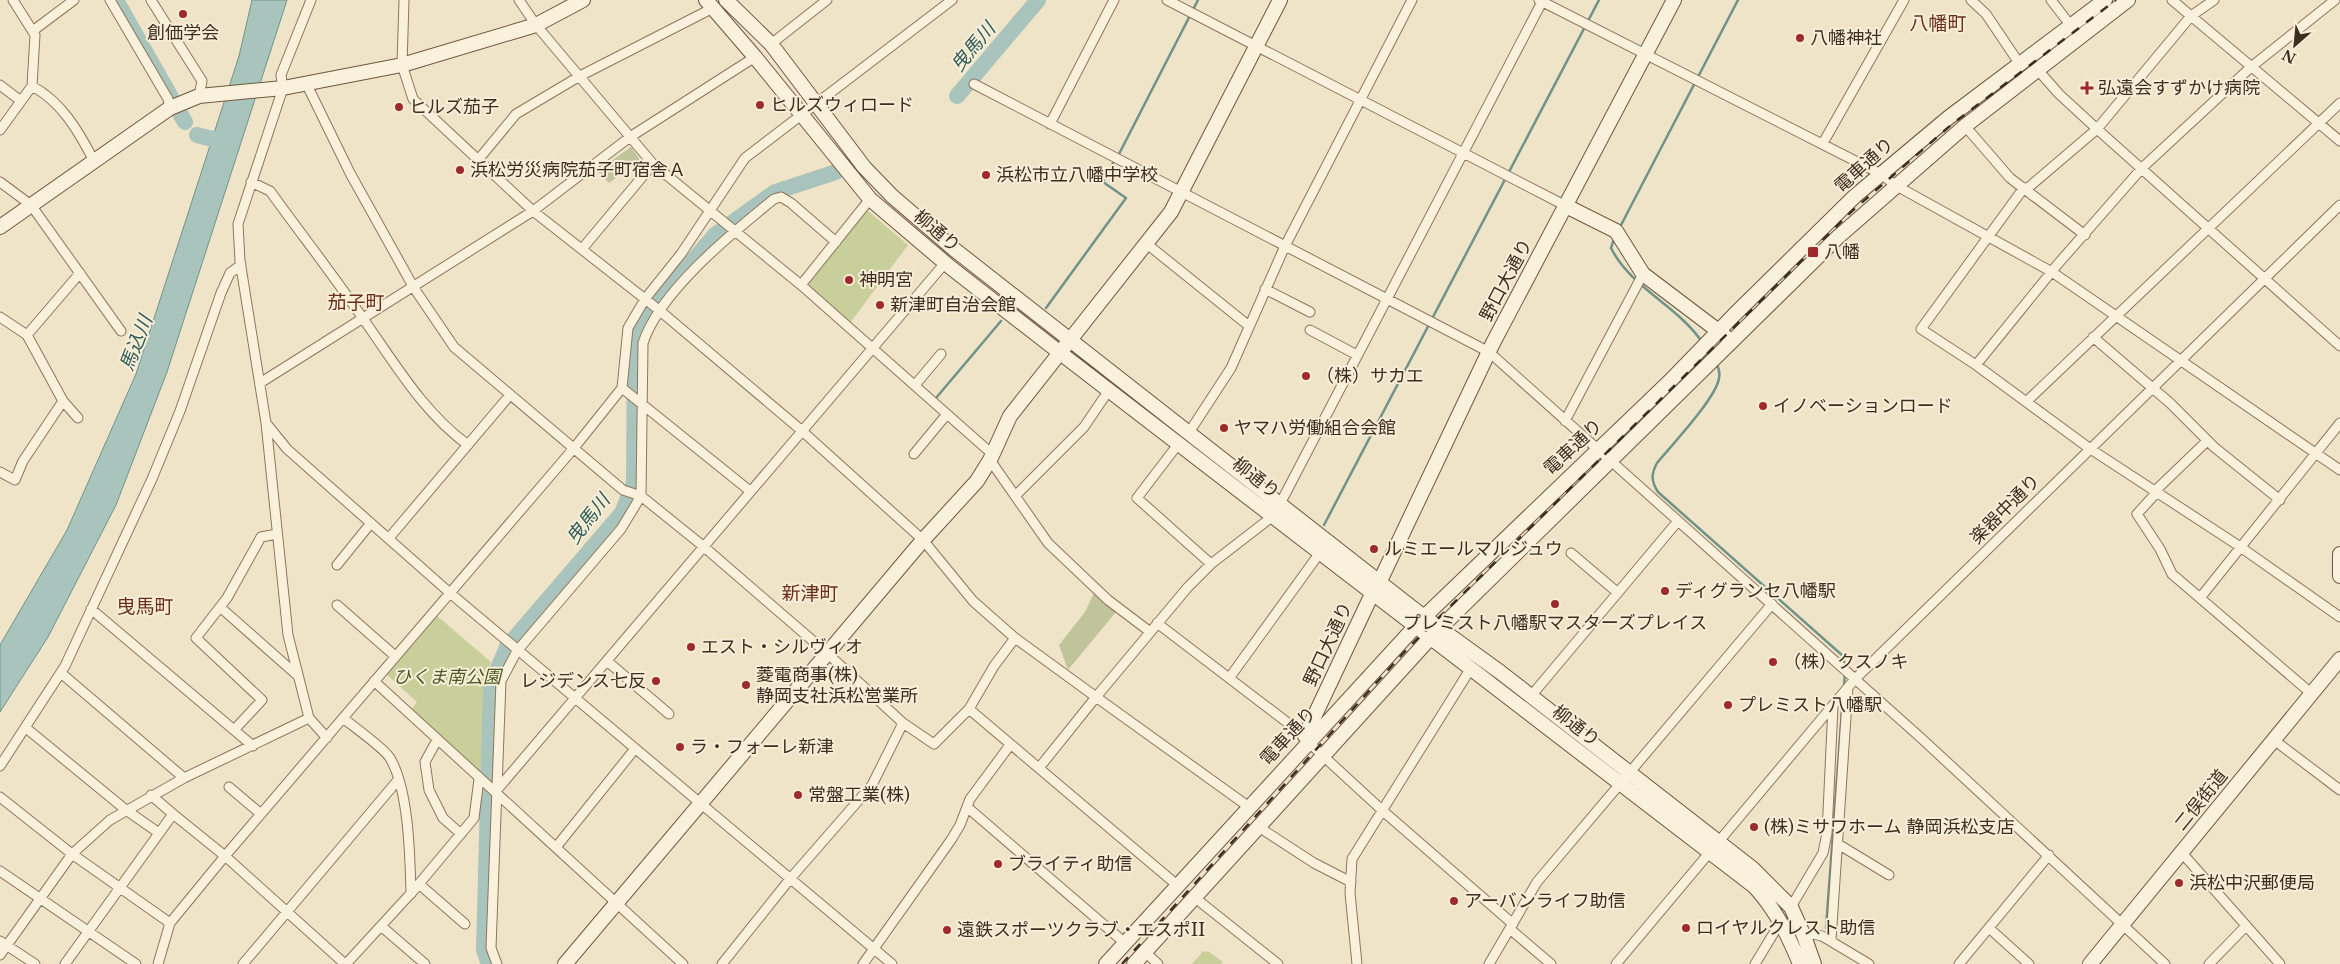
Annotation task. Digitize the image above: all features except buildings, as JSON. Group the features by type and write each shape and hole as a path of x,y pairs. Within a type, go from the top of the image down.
{"street":[{"path":"0,130 32,86 34,30 12,0"},
{"path":"34,30 74,0"},
{"path":"110,0 168,99 170,108"},
{"path":"151,0 202,81 202,96"},
{"path":"311,0 281,76 238,224 241,265 266,423 288,635 309,718 327,738"},
{"path":"404,0 402,65 413,98 534,211 646,300 802,430 923,540 973,601 1015,638 1249,807"},
{"path":"519,0 536,25 653,164 800,285 948,414 990,457 1048,543 1108,600 1150,631"},
{"path":"0,227 170,108 202,96 279,88 402,65 452,52 536,25 583,0"},
{"name":"柳通り","path":"726,0 771,44 864,167 892,196 955,250 1190,431 1276,510 1319,554 1372,594 1420,621 1531,696 1710,853 1755,888 1770,903 1800,964"},
{"path":"771,44 827,0"},
{"path":"158,964 170,923 395,656 624,390 628,328 646,300 711,212 744,158 952,0"},
{"path":"1050,124 1114,0"},
{"path":"1167,0 1616,231 1643,274 1731,342"},
{"path":"569,963 923,540 977,481 1010,416 1070,338 1147,244 1170,212 1280,0"},
{"path":"1190,431 1232,368 1285,246 1412,0"},
{"name":"野口大通り","path":"1380,581 1489,352 1674,0"},
{"path":"1823,143 1904,0"},
{"path":"1971,0 1986,14 2020,63"},
{"path":"2051,0 2071,26"},
{"name":"電車通り","path":"1106,964 1249,807 1307,739 1420,621 1670,382 1718,331 1881,174 1948,118 2105,0"},
{"name":"電車通り","path":"1134,964 1257,826 1436,632 1838,237 1895,185 1965,126 2128,0"},
{"path":"2172,0 2340,141"},
{"path":"2214,0 2190,16 2097,129 2029,187 2023,189 1921,329 1976,365 2089,448 2240,547 2340,617"},
{"path":"1976,365 2052,272 2142,168 2251,67 2335,0"},
{"path":"1039,768 1150,631 1211,564 1276,510 1542,1 1645,55 1823,143 2052,272 2340,470"},
{"path":"478,160 516,114 709,4"},
{"name":"柳通り","path":"709,4 755,57 870,199 945,263 1179,443 1380,581 1420,621"},
{"path":"260,383 534,211 630,137 755,57"},
{"path":"2037,69 2059,94 2097,129 2340,346"},
{"path":"306,83 350,173 414,288 454,347 623,490 638,495 703,546 828,654 903,723 934,744 969,710 994,666 1015,638"},
{"path":"974,84 1489,352 1772,604 2049,855 2166,964"},
{"path":"0,85 21,101"},
{"path":"32,86 48,95 60,107 94,161"},
{"path":"2026,402 2115,315 2340,103"},
{"path":"1965,126 2010,178 2085,235"},
{"path":"582,249 653,164"},
{"path":"0,182 31,206 121,331"},
{"path":"251,182 270,191 364,319 410,388 447,429 468,445"},
{"path":"497,964 491,948 494,790 501,681 513,647 621,529 638,495 643,342 647,330 658,310 712,251 733,231 774,199 781,198 791,202 836,242"},
{"path":"800,285 870,199"},
{"name":"楽器中通り","path":"1616,964 1848,687 1848,673 2089,448 2340,205"},
{"path":"1147,244 1249,326"},
{"path":"494,790 574,699 945,263"},
{"path":"0,766 61,672 152,479 180,411 221,293 230,273 241,265"},
{"path":"27,335 80,273"},
{"path":"1565,421 1643,274"},
{"path":"1265,289 1310,312"},
{"path":"0,317 27,335 63,401 78,418"},
{"path":"1310,330 1357,355"},
{"path":"2093,337 2152,387 2207,441 2280,500"},
{"path":"915,385 941,354"},
{"path":"624,390 750,491"},
{"path":"1015,496 1084,427 1109,390"},
{"path":"388,538 510,395"},
{"path":"0,472 15,480 23,461 63,401"},
{"path":"914,454 948,414"},
{"path":"266,423 287,449 450,593 634,750 892,964"},
{"path":"2200,598 2340,423"},
{"path":"2207,441 2138,510 2138,517 2160,549 2172,574 2312,694"},
{"path":"1179,443 1136,498 1211,564"},
{"path":"1531,696 1678,521"},
{"path":"337,565 371,523"},
{"path":"234,730 262,700 196,638 220,607 243,572 261,537 277,534"},
{"path":"1571,553 1618,593"},
{"path":"1230,677 1319,554"},
{"path":"2340,554 2340,576"},
{"name":"野口大通り","path":"1307,739 1372,594"},
{"path":"1489,964 1536,882 1772,604"},
{"path":"337,605 395,656"},
{"path":"220,607 298,676"},
{"path":"91,609 253,746"},
{"path":"1157,623 1230,677 1307,739 1551,964"},
{"name":"柳通り","path":"1436,632 1471,668 1625,778 1719,842 1752,868 1790,907 1805,938 1814,964"},
{"name":"二俣街道","path":"2096,962 2340,659"},
{"path":"607,660 669,714"},
{"path":"1358,964 1351,882 1352,860 1471,668"},
{"path":"61,672 184,778"},
{"path":"374,681 482,781 557,846 683,964"},
{"path":"1831,940 1848,687"},
{"path":"1790,907 1823,853 1827,833 1833,705"},
{"path":"969,710 1177,885"},
{"path":"0,955 3,943 40,900 72,854 110,820 151,795 184,778 309,718"},
{"path":"343,718 390,757 398,780 409,834 411,894"},
{"path":"722,964 790,880 872,784 903,723"},
{"path":"26,728 126,810 159,833"},
{"path":"437,740 425,762 429,790 442,818 461,834"},
{"path":"2274,740 2340,790"},
{"path":"863,964 955,832 970,800 1010,745"},
{"path":"557,846 634,750"},
{"path":"243,964 398,780"},
{"path":"151,795 225,856 345,964 411,894 474,818 482,781"},
{"path":"229,787 261,814"},
{"path":"0,798 72,854 170,923"},
{"path":"967,807 1125,943"},
{"path":"65,964 173,814"},
{"path":"1257,826 1314,863 1351,882"},
{"path":"1838,844 1889,875"},
{"path":"2182,853 2280,964"},
{"path":"1959,964 2049,855"},
{"path":"0,871 136,964"},
{"path":"419,884 465,924"},
{"path":"1194,897 1278,964"},
{"path":"1755,964 1780,921"},
{"path":"381,926 425,964"},
{"path":"2209,964 2246,926"},
{"path":"1989,928 2029,964"},
{"path":"1805,938 1816,934 1831,940 1869,964"},
{"path":"3,943 35,964"},
{"path":"1144,952 1158,964"}],"green space":[{"path":"631,147 640,160 609,183 597,171"},
{"path":"867,210 908,245 850,323 806,285"},
{"path":"1094,593 1116,612 1068,670 1059,645 1085,612"},
{"name":"ひくま南公園","path":"436,615 491,662 487,675 486,778 411,710 417,702 386,674"},
{"path":"1203,951 1208,951 1223,962 1221,964 1192,964"}],"water":[{"path":"252,0 287,0 167,372 116,505 48,637 0,712 0,645 67,530 136,374 239,56"}],"waterway":[{"path":"116,0 185,122"},
{"name":"曳馬川","path":"957,96 1038,0"},
{"path":"1119,154 1198,0"},
{"path":"1324,525 1599,0"},
{"path":"1620,227 1738,0"},
{"path":"197,135 224,142"},
{"path":"1046,308 1126,198 1103,182 1113,163"},
{"name":"曳馬川","path":"489,964 484,950 491,685 507,647 622,513 634,483 635,340 640,325 715,235 775,192 836,172"},
{"path":"1614,239 1611,248 1630,274 1692,329 1702,342"},
{"path":"936,398 1001,321"},
{"path":"1716,364 1719,369 1719,378 1716,386 1702,409 1657,463 1653,474 1654,484 1658,492 1843,656 1845,667"},
{"path":"1844,687 1845,672"},
{"path":"1826,928 1843,697"}],"railway":[{"path":"1122,964 1407,649 1852,211 1951,125 2116,0"}],"place":[{"name":"創価学会","path":"183,14"},
{"name":"八幡神社","path":"1800,38"},
{"name":"弘遠会すずかけ病院","path":"2087,88"},
{"name":"ヒルズウィロード","path":"760,105"},
{"name":"ヒルズ茄子","path":"399,107"},
{"name":"浜松労災病院茄子町宿舎Ａ","path":"460,170"},
{"name":"浜松市立八幡中学校","path":"986,175"},
{"name":"八幡","path":"1813,252"},
{"name":"神明宮","path":"849,280"},
{"name":"新津町自治会館","path":"880,305"},
{"name":"（株）サカエ","path":"1306,376"},
{"name":"イノベーションロード","path":"1763,406"},
{"name":"ヤマハ労働組合会館","path":"1224,428"},
{"name":"ルミエールマルジュウ","path":"1374,549"},
{"name":"ディグランセ八幡駅","path":"1665,591"},
{"name":"プレミスト八幡駅マスターズプレイス","path":"1555,604"},
{"name":"エスト・シルヴィオ","path":"691,647"},
{"name":"（株）クスノキ","path":"1773,662"},
{"name":"レジデンス七反","path":"656,681"},
{"name":"菱電商事(株) 静岡支社浜松営業所","path":"746,685"},
{"name":"プレミスト八幡駅","path":"1728,705"},
{"name":"ラ・フォーレ新津","path":"680,747"},
{"name":"常盤工業(株)","path":"798,795"},
{"name":"(株)ミサワホーム 静岡浜松支店","path":"1754,827"},
{"name":"ブライティ助信","path":"998,864"},
{"name":"浜松中沢郵便局","path":"2179,883"},
{"name":"アーバンライフ助信","path":"1454,901"},
{"name":"ロイヤルクレスト助信","path":"1686,928"},
{"name":"遠鉄スポーツクラブ・エスポII","path":"947,930"}],"district":[{"name":"八幡町","path":"1938,23"},
{"name":"茄子町","path":"356,302"},
{"name":"新津町","path":"810,593"},
{"name":"曳馬町","path":"145,606"}],"water label":[{"name":"馬込川","path":"136,343"}]}
